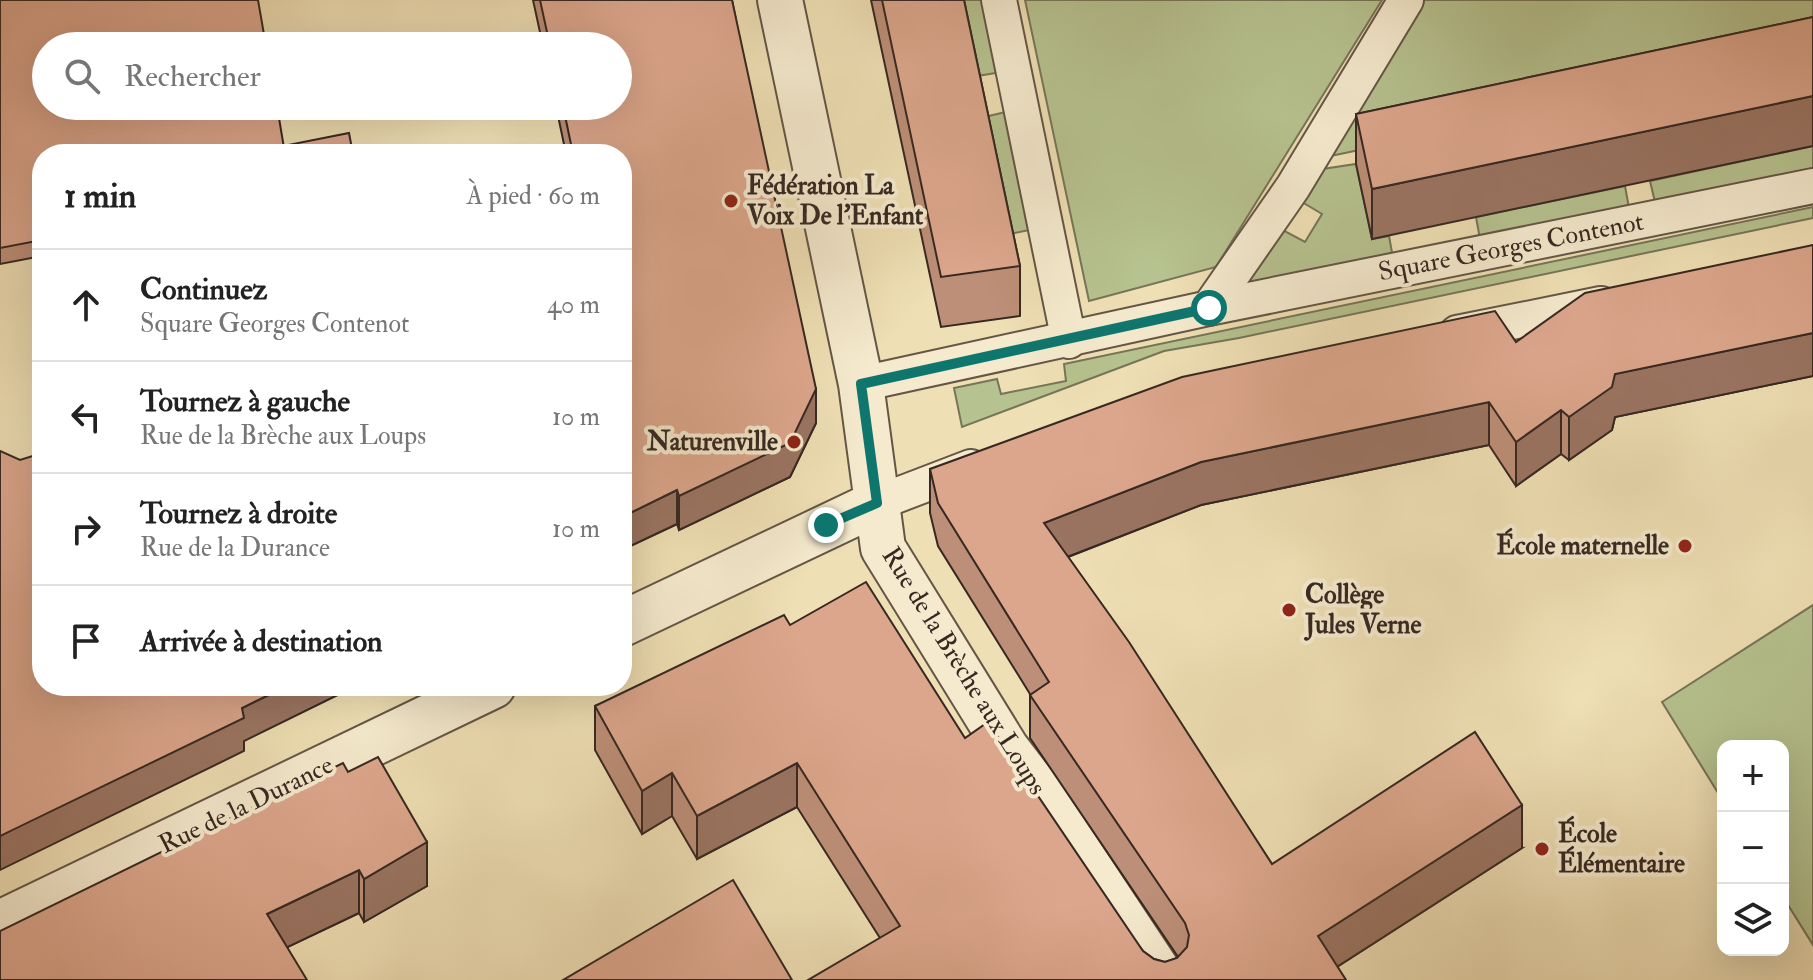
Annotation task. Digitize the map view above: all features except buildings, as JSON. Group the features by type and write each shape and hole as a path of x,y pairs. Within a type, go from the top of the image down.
{"street":[{"name":"Rue de la Brèche aux Loups","path":"780,0 861,384 883,548 1007,749 1037,788 1164,980"},
{"path":"632,619 877,503"},
{"name":"Rue de la Durance","path":"0,923 472,696"}],"lane":[{"path":"999,0 1069,341"},
{"path":"1209,308 1293,187 1406,0"},
{"name":"Square Georges Contenot","path":"861,384 1209,308 1813,186"},
{"path":"1420,340 1632,297"},
{"path":"877,503 999,458"}],"green space":[{"path":"955,0 986,0 1002,72 971,77"},
{"path":"1025,0 1382,0 1216,267 1089,301"},
{"path":"1419,0 1813,0 1813,55 1321,158"},
{"path":"1010,111 1034,229 1005,235 980,118"},
{"path":"1813,146 1813,168 1655,202 1650,181"},
{"path":"1356,164 1372,239 1389,236 1393,258 1255,290 1245,278 1279,228 1305,242 1322,214 1297,199 1316,170"},
{"path":"1625,186 1629,208 1480,239 1476,217"},
{"path":"1813,207 1813,218 1164,351 962,427 954,388 997,379 1001,394 1066,381 1064,364"},
{"path":"1813,605 1813,945 1789,907 1789,740 1717,740 1717,791 1662,702"}],"place":[{"name":"Fédération La Voix De l'Enfant","path":"731,201"},
{"name":"Naturenville","path":"794,442"},
{"name":"École maternelle","path":"1685,546"},
{"name":"Collège Jules Verne","path":"1289,610"},
{"name":"École Élémentaire","path":"1542,849"}],"route":[{"path":"826,525 877,503 861,384 1209,308"}]}
